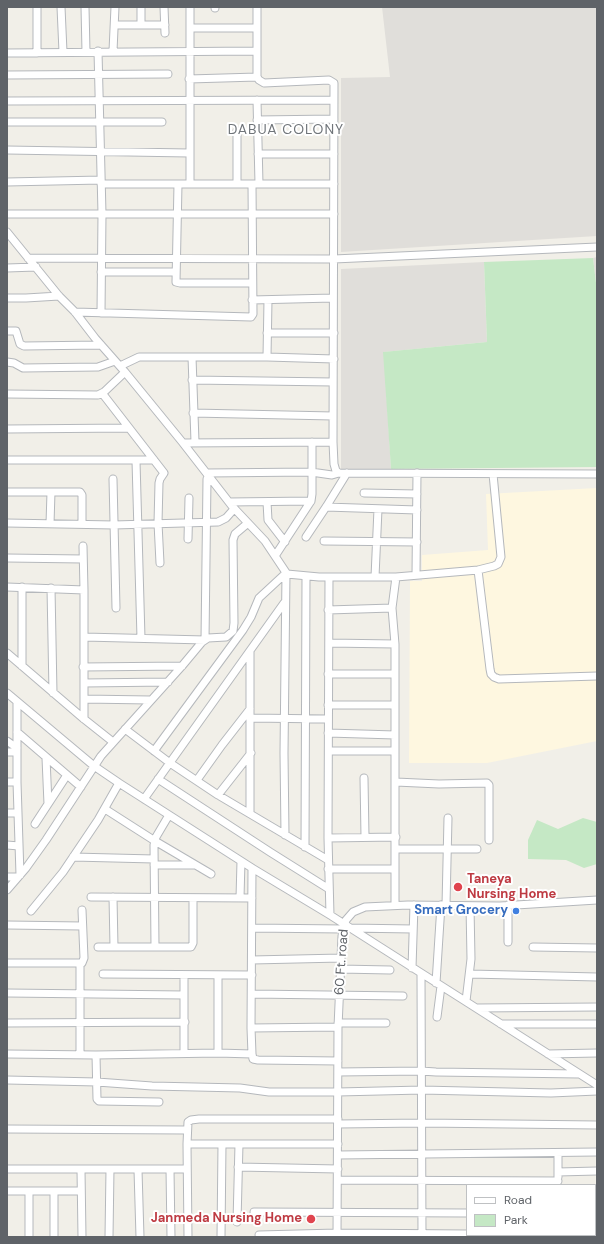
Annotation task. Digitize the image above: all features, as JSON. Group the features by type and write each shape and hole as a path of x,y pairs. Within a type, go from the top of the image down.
{"street":[{"path":"37,7 37,53"},
{"path":"61,7 63,52"},
{"path":"84,7 86,52"},
{"path":"113,51 115,7"},
{"path":"140,7 141,25"},
{"path":"115,25 141,25 165,29 164,7"},
{"path":"190,7 190,184"},
{"path":"257,7 258,80 264,83 332,81 335,86 333,442 334,468 339,473"},
{"path":"190,28 257,28"},
{"path":"7,53 98,51 257,51"},
{"path":"98,51 99,152 102,214 100,312"},
{"path":"7,75 168,74"},
{"path":"189,79 257,77"},
{"path":"75,312 248,318 252,316 252,215 258,154 257,100"},
{"path":"7,101 334,100"},
{"path":"257,120 334,119"},
{"path":"7,122 162,122"},
{"path":"236,131 237,184"},
{"path":"7,150 189,153"},
{"path":"258,154 334,154"},
{"path":"7,182 334,184"},
{"path":"178,184 176,258 176,280 178,283 252,283"},
{"path":"7,214 334,214"},
{"path":"7,232 59,296 75,312 125,372 234,509 265,541 286,573 290,575 329,577 396,577 478,570 494,566 498,564 501,557 493,474"},
{"path":"7,243 17,243"},
{"path":"28,258 334,259 597,247"},
{"path":"7,268 36,267"},
{"path":"101,272 176,272"},
{"path":"7,298 59,296"},
{"path":"252,300 333,298"},
{"path":"267,357 268,300"},
{"path":"7,330 16,331 20,344 24,346 101,345"},
{"path":"267,333 334,333"},
{"path":"7,362 14,363 23,368 98,367 117,364 139,357 267,357 334,359"},
{"path":"192,357 195,442"},
{"path":"7,394 95,395 102,393 125,372"},
{"path":"192,380 333,382"},
{"path":"102,393 164,473 159,481 158,523 160,564"},
{"path":"193,413 333,416"},
{"path":"7,429 129,428"},
{"path":"275,556 310,501 312,494 312,442"},
{"path":"183,443 333,442"},
{"path":"7,460 154,460"},
{"path":"136,461 141,638"},
{"path":"207,476 312,472 328,474 597,474"},
{"path":"306,537 347,473"},
{"path":"416,575 417,473"},
{"path":"7,890 46,840 94,766 113,742 205,640 207,476"},
{"path":"113,479 116,608"},
{"path":"7,492 77,491 82,493 82,524"},
{"path":"50,524 51,492"},
{"path":"364,493 417,494"},
{"path":"188,539 189,498"},
{"path":"229,502 310,501"},
{"path":"267,502 268,520 285,542"},
{"path":"326,507 417,510"},
{"path":"7,523 114,525 220,522 234,509"},
{"path":"375,577 378,509"},
{"path":"84,638 205,640 226,637 234,629 233,540 235,534 248,523"},
{"path":"324,540 417,542"},
{"path":"83,546 84,719"},
{"path":"7,558 83,559"},
{"path":"478,570 490,669 491,674 494,677 499,679 597,676"},
{"path":"285,835 284,603 286,573"},
{"path":"154,751 243,630 259,598 286,573"},
{"path":"305,847 306,576"},
{"path":"329,577 328,869 330,915"},
{"path":"395,905 395,644 392,608 396,577"},
{"path":"7,587 84,590"},
{"path":"22,587 22,666"},
{"path":"51,588 53,693"},
{"path":"144,799 284,603"},
{"path":"328,610 392,608"},
{"path":"329,643 395,644"},
{"path":"250,652 250,813"},
{"path":"7,653 113,742"},
{"path":"83,667 182,666"},
{"path":"328,674 395,674"},
{"path":"84,683 168,682"},
{"path":"7,693 94,766 119,784 252,868 330,915 346,927 466,1001 597,1085"},
{"path":"84,699 150,700"},
{"path":"17,702 19,876"},
{"path":"328,705 395,705"},
{"path":"197,780 250,709"},
{"path":"250,718 328,719"},
{"path":"125,729 170,763 218,795 328,860"},
{"path":"17,732 81,787"},
{"path":"328,734 395,735"},
{"path":"7,741 17,750"},
{"path":"7,752 17,750"},
{"path":"329,751 396,751"},
{"path":"218,795 251,753"},
{"path":"46,758 48,804"},
{"path":"35,824 67,775"},
{"path":"364,778 365,837"},
{"path":"158,779 329,889"},
{"path":"7,782 17,782"},
{"path":"396,782 439,784 487,783 489,785 489,840"},
{"path":"31,911 73,857 105,809 119,784"},
{"path":"105,809 154,841 211,874"},
{"path":"7,813 18,813"},
{"path":"154,947 154,841 169,815"},
{"path":"437,1017 448,818"},
{"path":"328,838 396,837"},
{"path":"7,845 19,846"},
{"path":"396,849 477,849"},
{"path":"73,857 195,865"},
{"path":"240,898 241,861"},
{"path":"252,868 251,1028 253,1059 338,1061"},
{"path":"328,869 396,869"},
{"path":"7,877 19,876"},
{"path":"91,897 252,898"},
{"path":"113,897 114,947"},
{"path":"98,948 189,947 193,945 193,898"},
{"name":"60 Ft. road","path":"337,1235 339,994 341,958 349,915 359,908 395,905 470,906 597,900"},
{"path":"412,968 414,905"},
{"path":"508,905 508,942"},
{"path":"466,1001 471,959 470,906"},
{"path":"7,963 80,964 84,962 82,910"},
{"path":"7,925 82,926"},
{"path":"252,928 346,927 413,929"},
{"path":"533,947 597,948"},
{"path":"252,960 341,958"},
{"path":"80,964 80,1055"},
{"path":"340,969 390,970"},
{"path":"103,974 252,975"},
{"path":"184,974 184,1053"},
{"path":"421,974 421,1071 423,1123 422,1235"},
{"path":"470,974 597,977"},
{"path":"218,975 218,1053"},
{"path":"7,993 184,995"},
{"path":"252,994 403,996"},
{"path":"477,1008 597,1007"},
{"path":"7,1022 185,1022"},
{"path":"251,1028 386,1023"},
{"path":"501,1024 597,1024"},
{"path":"548,1054 597,1053"},
{"path":"7,1054 252,1054"},
{"path":"96,1055 97,1099 99,1101 159,1102"},
{"path":"338,1072 421,1071 580,1074"},
{"path":"7,1080 240,1088 269,1092 422,1090 551,1093 597,1091"},
{"path":"188,1237 187,1130 188,1122 191,1120 597,1125"},
{"path":"7,1130 187,1130"},
{"path":"187,1144 338,1144"},
{"path":"221,1237 222,1144"},
{"path":"237,1222 239,1144"},
{"path":"338,1155 558,1154 597,1152"},
{"path":"338,1180 558,1183 558,1154"},
{"path":"238,1168 338,1169"},
{"path":"7,1169 187,1169"},
{"path":"109,1237 110,1169"},
{"path":"170,1169 171,1237"},
{"path":"81,1170 82,1237"},
{"path":"138,1170 140,1237"},
{"path":"558,1172 597,1171"},
{"path":"7,1191 81,1191"},
{"path":"29,1191 29,1237"},
{"path":"54,1191 54,1237"},
{"path":"254,1212 466,1213"},
{"path":"259,1235 466,1234"}],"shaded area":[{"path":"382,7 597,7 597,236 341,252 341,78 390,77"},
{"path":"597,257 597,291 593,258"},
{"path":"484,262 487,342 384,352 391,469 341,470 341,269"},
{"path":"597,488 597,741 487,763 409,763 410,581 422,581 422,555 488,550 486,494"}],"green space":[{"path":"593,258 597,291 597,467 391,469 383,352 487,342 484,262"},
{"path":"583,818 597,822 597,864 584,868 566,860 528,859 528,840 537,820 558,829"}],"place":[{"name":"Taneya Nursing Home","path":"458,887"},
{"name":"Smart Grocery","path":"516,911"},
{"name":"Janmeda Nursing Home","path":"311,1219"}],"district":[{"name":"DABUA COLONY","path":"286,130"}]}
